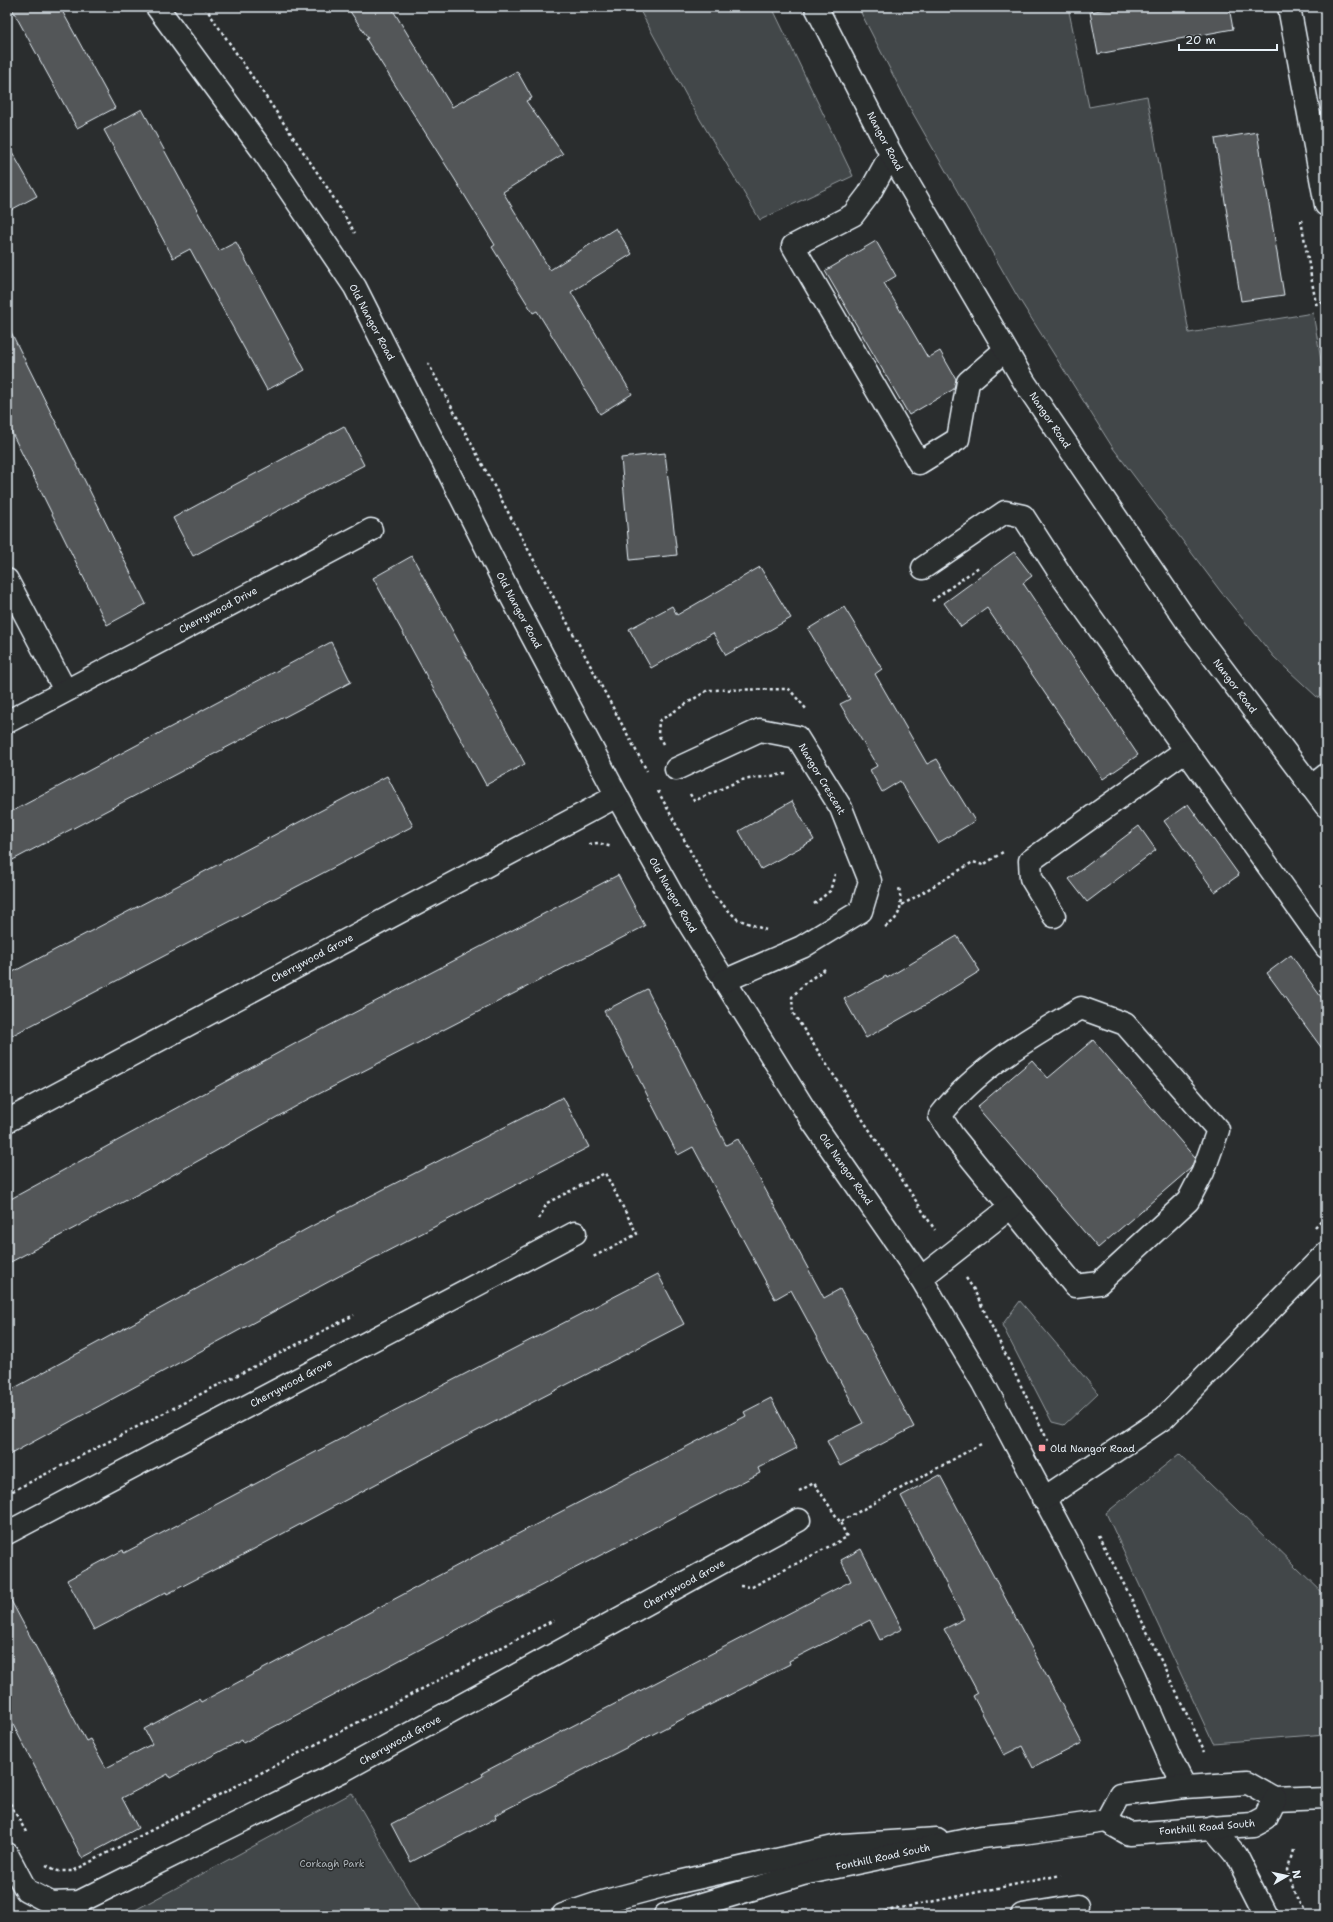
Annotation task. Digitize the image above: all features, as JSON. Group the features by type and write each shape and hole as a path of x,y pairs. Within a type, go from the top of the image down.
{"street":[{"name":"Old Nangor Road","path":"157,7 265,154 355,287 510,594 617,796 683,914 810,1118 921,1278 983,1383 1043,1499 1068,1543 1130,1669 1170,1758 1185,1786"},
{"name":"Nangor Road","path":"816,7 891,154 1025,383 1190,626 1318,781 1326,806"},
{"path":"1289,7 1326,205"},
{"path":"891,154 869,194 853,215 793,246 919,463 958,439 968,382 1006,350"},
{"path":"923,568 1005,512 1023,516 1063,578 1326,947"},
{"name":"Cherrywood Drive","path":"7,722 65,690 371,530"},
{"path":"7,580 65,690"},
{"name":"Nangor Crescent","path":"676,768 760,730 797,737 841,808 870,881 860,911 802,947 724,981"},
{"path":"1054,916 1031,878 1030,861 1186,750"},
{"name":"Cherrywood Grove","path":"7,1121 617,796"},
{"path":"1082,1008 1125,1024 1218,1130 1203,1172 1188,1201 1099,1283 1075,1286 1011,1207 953,1136 940,1116 955,1097 1024,1042 1082,1008"},
{"path":"921,1278 1011,1207"},
{"name":"Cherrywood Grove","path":"7,1533 575,1232"},
{"path":"1043,1499 1164,1418 1326,1253"},
{"name":"Cherrywood Grove","path":"7,1854 26,1890 51,1904 79,1902 342,1771 799,1520"},
{"path":"1106,1821 1120,1795 1185,1786 1247,1783 1275,1799 1326,1797"},
{"name":"Fonthill Road South","path":"665,1915 803,1874 981,1837 1023,1833 1106,1821 1129,1834 1253,1825 1266,1818 1275,1799"},
{"path":"1212,1827 1235,1854 1266,1915"},
{"path":"563,1915 602,1902 670,1884 843,1845 981,1837"},
{"path":"1022,1915 1076,1906"}],"path":[{"path":"1325,7 1326,14"},
{"path":"932,601 982,565"},
{"path":"902,905 974,862 983,864 1010,848"},
{"path":"793,1494 814,1483 840,1522"},
{"path":"1095,1529 1127,1590 1205,1752"},
{"path":"44,1864 58,1871 73,1871 555,1619"},
{"path":"7,1798 29,1837"},
{"path":"1292,1850 1287,1869 1295,1893 1306,1915"},
{"path":"867,1915 1061,1875"}],"green space":[{"path":"638,7 772,7 853,176 760,220 692,106"},
{"path":"858,7 1068,7 1089,107 1147,96 1189,333 1313,313 1326,390 1326,699 1317,697 1274,657 1221,592 1113,448 1016,294 911,110"},
{"path":"1020,1301 1098,1393 1064,1425 1052,1422 1002,1325"},
{"path":"1179,1454 1326,1596 1326,1734 1213,1743 1106,1513"},
{"name":"Corkagh Park","path":"352,1793 422,1915 126,1915"}],"building":[{"path":"11,7 60,7 115,108 77,128"},
{"path":"347,7 391,7 452,107 517,71 532,98 526,101 563,154 503,192 550,270 616,228 632,254 571,292 632,394 600,414 537,311 533,313 492,247 495,245 366,39 368,38"},
{"path":"1116,7 1229,7 1233,29 1098,54 1090,12"},
{"path":"142,109 219,251 236,242 305,370 267,390 190,249 173,258 104,130"},
{"path":"1257,132 1284,295 1241,301 1215,139"},
{"path":"7,143 37,196 7,212"},
{"path":"876,241 896,276 884,283 928,358 940,351 956,379 954,389 909,415 825,271"},
{"path":"7,324 146,604 107,625 7,423"},
{"path":"344,426 364,465 193,556 173,518"},
{"path":"665,453 677,555 630,560 621,458"},
{"path":"1014,552 1032,576 1023,583 1138,755 1103,779 987,608 961,627 944,603"},
{"path":"412,556 525,764 486,785 373,578"},
{"path":"760,567 791,618 726,655 713,633 651,668 629,629 672,606 677,615"},
{"path":"844,607 882,669 875,674 927,764 937,759 975,821 938,843 900,781 882,792 870,770 877,766 840,704 850,699 808,629"},
{"path":"331,642 351,682 7,863 7,814"},
{"path":"387,776 413,826 7,1038 7,975"},
{"path":"792,801 814,840 761,869 739,831"},
{"path":"1188,804 1239,875 1215,892 1164,821"},
{"path":"1139,826 1156,850 1087,902 1069,879"},
{"path":"618,875 645,926 311,1098 153,1186 7,1264 7,1201 300,1041"},
{"path":"957,936 980,971 927,1004 866,1038 844,999 886,976 887,978"},
{"path":"1291,955 1326,1004 1326,1054 1267,973"},
{"path":"647,989 726,1145 738,1139 824,1298 840,1289 914,1427 840,1466 827,1441 863,1423 791,1290 775,1299 693,1147 678,1155 604,1011"},
{"path":"1093,1040 1195,1158 1191,1168 1098,1248 977,1107 1032,1060 1048,1078"},
{"path":"563,1097 589,1147 343,1274 7,1456 7,1392 312,1226"},
{"path":"658,1274 684,1324 419,1461 239,1557 167,1594 166,1592 94,1630 67,1580 123,1550 124,1553"},
{"path":"771,1398 797,1448 758,1468 760,1473 496,1609 243,1743 242,1740 170,1778 168,1774 122,1798 138,1828 82,1858 7,1713 7,1593 86,1741 90,1739 106,1768 152,1744 144,1729 199,1699 201,1702 481,1553 746,1416 744,1412"},
{"path":"940,1475 1082,1743 1033,1768 1022,1746 1004,1755 973,1696 978,1693 944,1629 964,1619 901,1496"},
{"path":"861,1549 902,1629 880,1640 870,1620 789,1661 790,1664 495,1815 496,1818 411,1862 391,1824 483,1776 482,1773 851,1581 841,1560"}],"place":[{"name":"Old Nangor Road","path":"1042,1448"}]}
